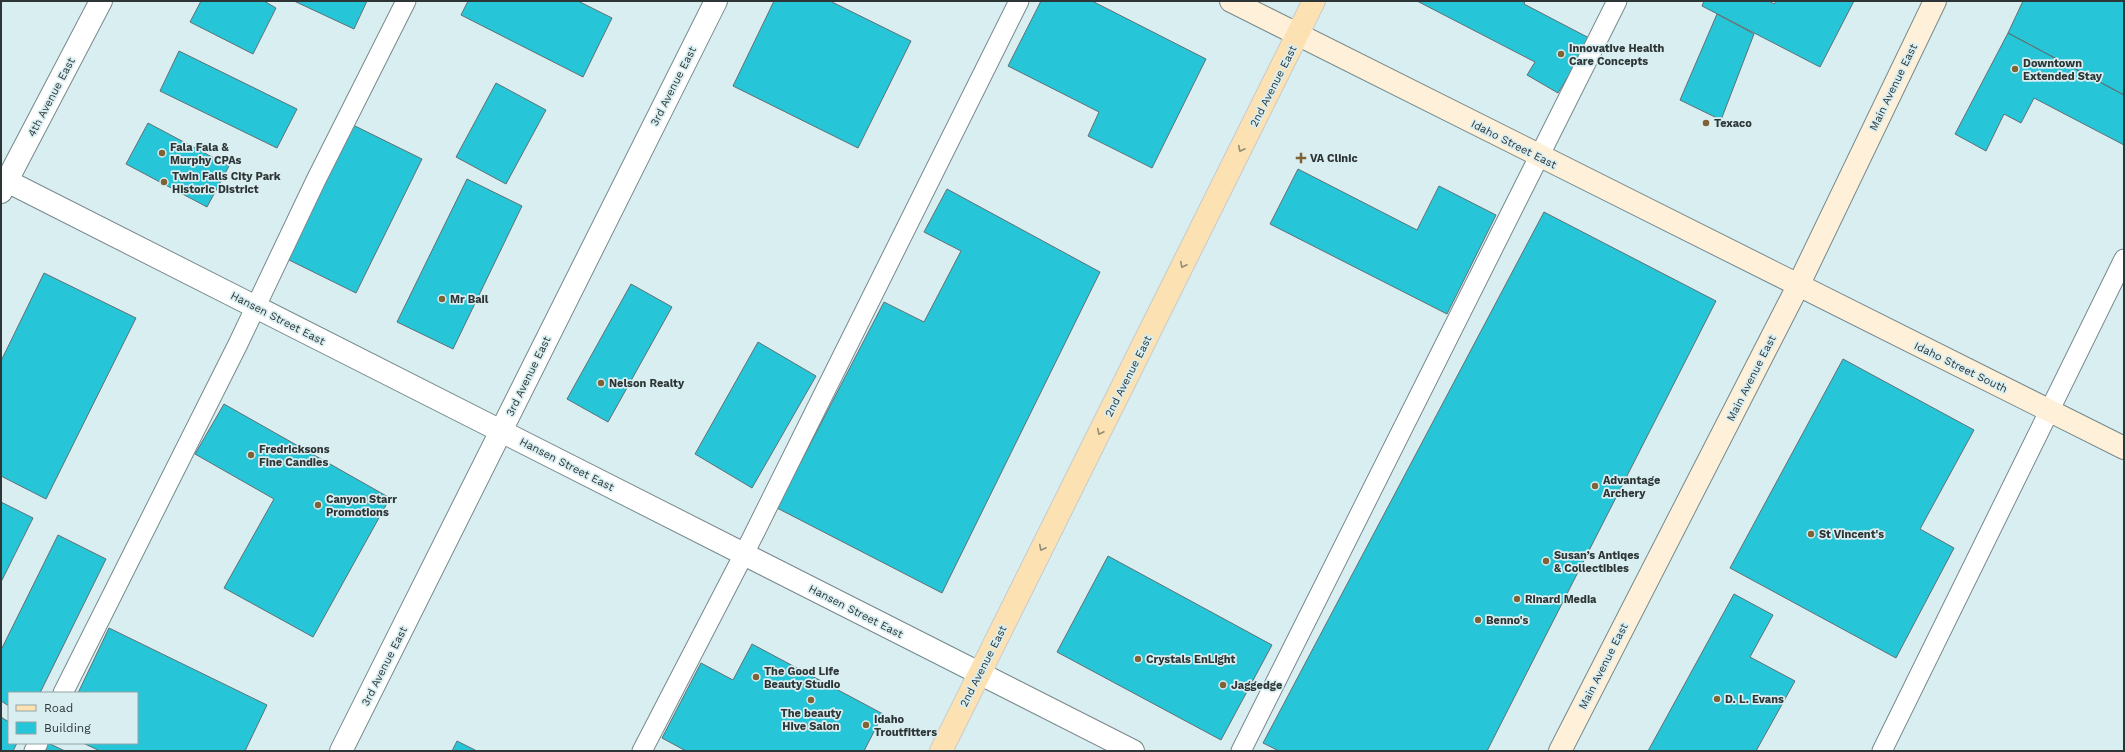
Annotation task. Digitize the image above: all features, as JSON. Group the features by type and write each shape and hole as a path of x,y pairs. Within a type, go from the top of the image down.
{"main road":[{"name":"2nd Avenue East","path":"940,751 1314,1"}],"street":[{"name":"4th Avenue East","path":"3,184 101,1"},
{"name":"3rd Avenue East","path":"341,751 716,1"},
{"name":"Idaho Street East","path":"1231,1 1798,286"},
{"name":"Main Avenue East","path":"1560,751 1798,286 1935,1"},
{"name":"Hansen Street East","path":"3,184 256,307 1133,751"},
{"name":"Idaho Street South","path":"1798,286 2124,448"}],"lane":[{"path":"64,692 256,307 316,180 406,1"},
{"path":"642,751 744,554 1019,1"},
{"path":"1241,751 1617,1"},
{"path":"1882,751 2124,259"}],"building":[{"path":"201,1 264,1 276,8 253,54 190,22"},
{"path":"294,1 367,1 354,29"},
{"path":"468,1 578,1 612,18 583,77 461,15"},
{"path":"774,1 830,1 911,41 858,148 733,86"},
{"path":"1041,1 1092,1 1206,59 1152,168 1088,136 1099,112 1008,66"},
{"path":"1417,1 1525,1 1524,4 1591,39 1558,93 1527,75 1535,62"},
{"path":"1704,1 1769,1 1774,4 1776,1 1854,1 1820,67 1702,6"},
{"path":"2023,1 2124,1 2124,95 2008,33"},
{"path":"1717,14 1754,34 1721,120 1680,100"},
{"path":"2008,33 2124,95 2124,145 2034,98 2021,123 2004,114 1986,151 1955,134"},
{"path":"179,51 297,109 277,148 160,91"},
{"path":"496,83 546,110 506,184 456,157"},
{"path":"148,123 229,166 207,207 126,164"},
{"path":"353,125 422,159 356,293 287,259"},
{"path":"1298,169 1417,230 1439,186 1496,215 1447,314 1270,224"},
{"path":"467,179 522,206 453,349 397,322"},
{"path":"947,189 1100,272 942,593 777,508 884,302 924,322 961,251 924,232"},
{"path":"1544,212 1716,301 1487,751 1279,751 1263,743"},
{"path":"44,273 136,318 46,499 1,476 1,361"},
{"path":"631,284 672,307 608,422 567,399"},
{"path":"758,342 816,376 752,488 695,454"},
{"path":"1843,359 1974,430 1920,529 1954,548 1896,658 1730,568"},
{"path":"224,404 390,498 313,637 224,588 274,499 195,454"},
{"path":"1,502 33,518 1,582"},
{"path":"58,535 106,559 40,692 8,692 8,705 1,701 1,650"},
{"path":"1108,556 1272,645 1221,740 1057,652"},
{"path":"1734,594 1773,615 1750,657 1795,681 1756,751 1648,751"},
{"path":"109,628 267,705 245,751 100,751 85,744 138,744 138,692 78,692"},
{"path":"752,644 883,714 864,751 686,751 662,738 701,663 733,680"},
{"path":"1,717 8,721 8,744 16,744 13,751 1,751"},
{"path":"457,741 477,751 452,751"},
{"path":"47,744 50,744 65,751 43,751"}],"place":[{"name":"Innovative Health Care Concepts","path":"1561,54"},
{"name":"Downtown Extended Stay","path":"2015,69"},
{"name":"Texaco","path":"1706,123"},
{"name":"Fala Fala & Murphy CPAs","path":"162,153"},
{"name":"VA Clinic","path":"1301,158"},
{"name":"Twin Falls City Park Historic District","path":"164,182"},
{"name":"Mr Bail","path":"442,299"},
{"name":"Nelson Realty","path":"601,383"},
{"name":"Fredricksons Fine Candies","path":"251,455"},
{"name":"Advantage Archery","path":"1595,486"},
{"name":"Canyon Starr Promotions","path":"318,505"},
{"name":"St Vincent's","path":"1811,534"},
{"name":"Susan’s Antiqes & Collectibles","path":"1546,561"},
{"name":"Rinard Media","path":"1517,599"},
{"name":"Benno's","path":"1478,620"},
{"name":"Crystals EnLight","path":"1138,659"},
{"name":"The Good Life Beauty Studio","path":"756,677"},
{"name":"Jaggedge","path":"1223,685"},
{"name":"D. L. Evans","path":"1717,699"},
{"name":"The beauty Hive Salon","path":"811,700"},
{"name":"Idaho Troutfitters","path":"866,725"}]}
